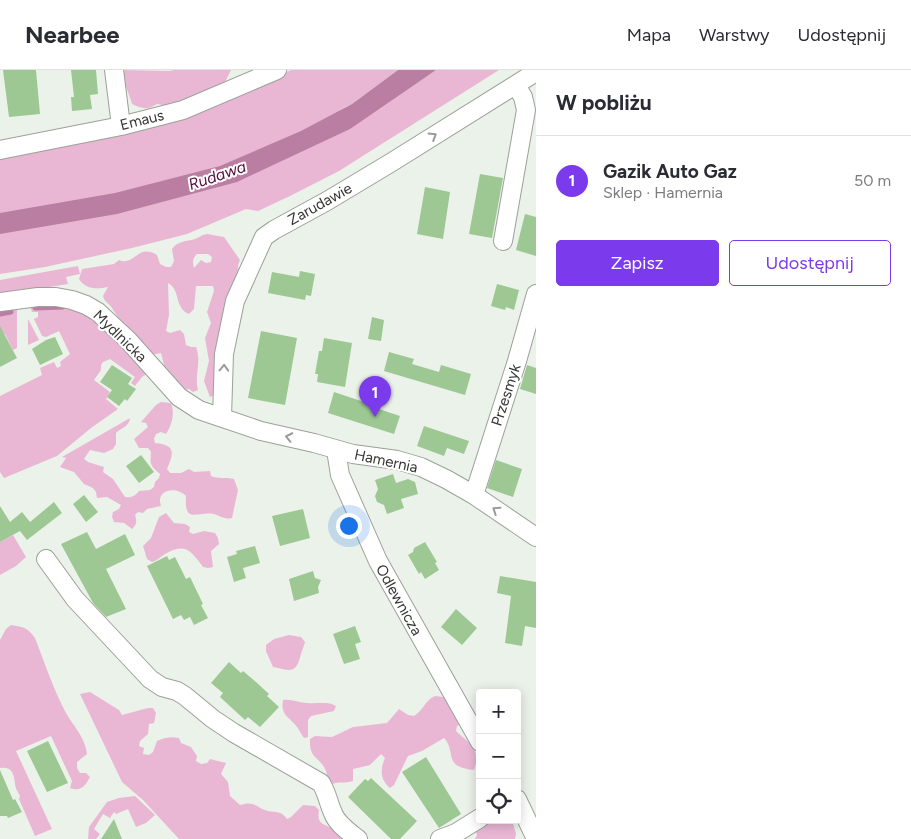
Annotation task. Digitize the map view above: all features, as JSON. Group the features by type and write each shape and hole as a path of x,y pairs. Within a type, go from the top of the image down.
{"street":[{"path":"114,70 121,126"},
{"name":"Emaus","path":"0,150 121,126 183,110 278,70"},
{"name":"Zarudawie","path":"222,417 224,354 235,302 264,237 392,162 536,72"},
{"path":"503,241 526,110 523,97 516,85"},
{"name":"Przesmyk","path":"474,495 517,361 536,294"},
{"name":"Mydlnicka","path":"0,302 56,297 86,305 98,312 128,340 184,401 199,410 222,417"},
{"name":"Hamernia","path":"222,417 261,431 336,450 397,460 421,467 446,478 534,531"},
{"name":"Odlewnicza","path":"336,450 340,476 378,562 476,735"},
{"path":"46,559 92,618 150,679 162,687 177,691 234,733 321,783 328,794 333,814 358,839"},
{"path":"521,807 536,839"},
{"path":"440,839 456,833 476,820"}],"shaded area":[{"path":"122,70 231,70 224,84 209,93 169,106 157,104 145,108 132,104"},
{"path":"291,70 398,70 352,104 339,110 416,83 436,70 499,70 339,171 258,211 246,209 187,234 132,248 45,267 0,274 0,157 110,138 167,120","holes":["271,145 266,168 245,156"]},
{"path":"205,234 224,237 240,260 238,265 239,276 215,395 210,397 204,381 209,361 205,338 211,323 207,312 214,291 213,286 196,286 194,309 189,314 181,308 175,290 168,283 169,315 166,331 170,333 180,330 184,334 186,345 196,347 198,353 198,390 193,392 189,389 183,390 166,373 161,353 151,353 129,332 103,296 108,287 88,287 79,279 82,269 114,264 119,260 129,260 145,252 157,255 160,264 171,267 174,261 172,249 175,246","holes":["197,254 208,254 212,257 211,262 206,263 201,260 194,268 193,260"]},
{"path":"78,266 80,274 66,277 68,284 0,295 0,280"},
{"path":"52,304 79,309 98,320 148,373 135,386 131,383 135,377 110,359 103,362 101,370 94,380 110,392 106,399 118,409 57,456 4,478 0,472 0,396 42,375 40,368 54,362 57,368 61,366 60,362 70,354 59,331 46,337 42,336 34,319 38,317 38,312 32,312 30,306"},
{"path":"17,307 17,348 13,350 5,334 0,333 0,310"},
{"path":"28,319 39,340 28,345"},
{"path":"161,402 171,403 173,411 170,427 166,434 161,432 156,434 154,439 155,443 167,446 172,451 167,469 170,473 181,473 189,469 194,472 210,471 211,476 214,477 234,479 238,490 232,518 225,518 214,514 189,514 186,496 173,490 161,496 161,506 147,509 143,513 138,512 135,515 135,526 132,529 124,523 114,522 113,512 119,509 121,505 107,497 97,498 93,488 84,484 74,472 60,467 66,458 62,457 130,418 127,425 116,433 116,444 113,449 104,453 90,450 84,459 104,467 103,472 113,479 125,497 133,496 139,491 150,490 154,487 160,474 151,464 151,452 148,448 139,448 134,439 148,427 146,423 141,422"},
{"path":"166,513 174,523 185,524 190,527 189,532 193,534 204,531 215,533 219,544 211,551 213,567 203,567 191,553 183,549 172,550 152,562 147,559 143,546 151,538 159,517"},
{"path":"13,535 26,557 16,566 0,575 0,542"},
{"path":"11,625 25,628 35,638 59,699 86,747 87,754 77,762 77,768 80,773 86,773 90,777 80,789 70,788 72,781 51,736 16,751 52,829 35,836 19,799 20,796 13,774 7,768 0,768 0,640 6,629"},
{"path":"289,635 301,637 305,642 297,665 292,670 273,667 266,651 266,645 274,639"},
{"path":"90,692 119,710 122,715 153,708 156,713 154,723 149,724 148,734 140,741 139,746 144,748 143,754 149,755 153,752 159,740 171,737 179,738 181,743 191,747 197,756 196,761 201,764 207,763 210,759 226,763 221,774 228,782 230,796 240,805 249,803 264,810 280,813 287,819 303,805 315,806 319,810 319,818 322,824 335,830 344,839 179,839 143,800 122,782 80,694"},
{"path":"435,696 451,698 461,723 457,726 456,731 470,743 475,752 476,763 474,770 458,766 454,762 448,743 444,738 422,751 408,756 394,785 390,788 383,778 382,766 385,758 381,754 370,765 353,769 353,781 332,784 330,782 323,765 311,750 310,739 315,736 332,737 353,727 387,723 399,709 408,715 414,716"},
{"path":"283,700 326,703 336,706 334,711 311,716 308,720 308,737 304,738 284,713"},
{"path":"135,796 155,815 146,823 136,827 128,809 116,814 114,812 110,818 103,814 94,829 100,834 96,839 88,839 89,827 107,802"},
{"path":"478,824 513,824 516,834 515,839 475,839 477,835 475,830"}],"water":[{"name":"Rudawa","path":"398,70 436,70 350,129 237,182 117,214 0,234 0,213 115,193 220,166 301,131 352,104"}],"building":[{"path":"3,70 36,70 40,114 9,117"},
{"path":"71,70 96,70 98,94 90,95 92,109 72,111 71,97 74,97"},
{"path":"480,174 503,178 492,238 469,234"},
{"path":"425,187 450,192 443,239 417,234"},
{"path":"525,214 536,217 536,256 516,250"},
{"path":"300,271 315,274 311,296 306,295 305,300 268,293 272,272 299,277"},
{"path":"497,284 519,290 514,310 506,307 505,310 491,306"},
{"path":"372,317 384,320 381,341 368,339"},
{"path":"0,326 17,358 0,367"},
{"path":"261,331 297,338 285,405 248,398"},
{"path":"55,337 63,354 40,365 32,349 46,340"},
{"path":"324,338 352,343 345,387 317,382 318,374 315,374 319,351 322,351"},
{"path":"389,352 414,359 412,364 439,372 441,365 471,374 465,395 384,371"},
{"path":"112,365 132,378 128,384 136,389 127,401 125,399 119,406 107,397 112,390 100,382"},
{"path":"527,365 536,368 536,394 520,389"},
{"path":"334,392 400,416 394,434 328,413"},
{"path":"424,426 469,441 464,454 447,448 444,456 417,446"},
{"path":"141,455 154,472 139,483 126,466"},
{"path":"496,460 522,469 513,497 487,488"},
{"path":"393,474 396,483 408,479 415,482 418,494 401,499 404,508 387,514 384,505 377,502 375,496 378,489 375,480"},
{"path":"84,495 98,512 86,522 73,504"},
{"path":"54,502 62,513 27,540 20,531 0,542 0,506 10,522 22,512 30,522"},
{"path":"303,509 310,538 280,546 272,516"},
{"path":"87,532 96,549 125,534 135,555 106,569 126,609 106,617 93,603 61,544"},
{"path":"425,542 437,562 435,563 439,570 425,579 421,572 419,574 408,555 413,552 414,548"},
{"path":"255,546 260,563 243,568 246,578 234,582 227,557 237,554 236,551"},
{"path":"167,556 169,560 175,557 186,579 190,577 208,618 194,625 190,617 184,620 181,615 173,619 147,566"},
{"path":"313,571 315,578 321,580 318,587 319,593 294,601 289,579"},
{"path":"500,576 536,582 536,628 525,626 522,646 505,643 511,596 497,593"},
{"path":"456,609 477,628 462,645 441,627"},
{"path":"355,626 361,642 355,644 360,659 344,664 333,634"},
{"path":"229,662 241,673 243,671 256,682 279,707 260,727 248,717 245,720 220,697 223,693 211,683"},
{"path":"48,741 68,783 47,792 27,751"},
{"path":"426,757 461,814 439,828 402,772"},
{"path":"0,770 13,800 15,799 22,812 8,818 7,816 0,816"},
{"path":"371,778 417,821 400,839 391,839 348,797 365,779 368,781"},
{"path":"114,819 122,839 101,839"}],"waterway":[{"path":"35,308 63,307"},
{"path":"0,314 11,312"}],"place":[{"name":"Gazik Auto Gaz","path":"375,417"}]}
